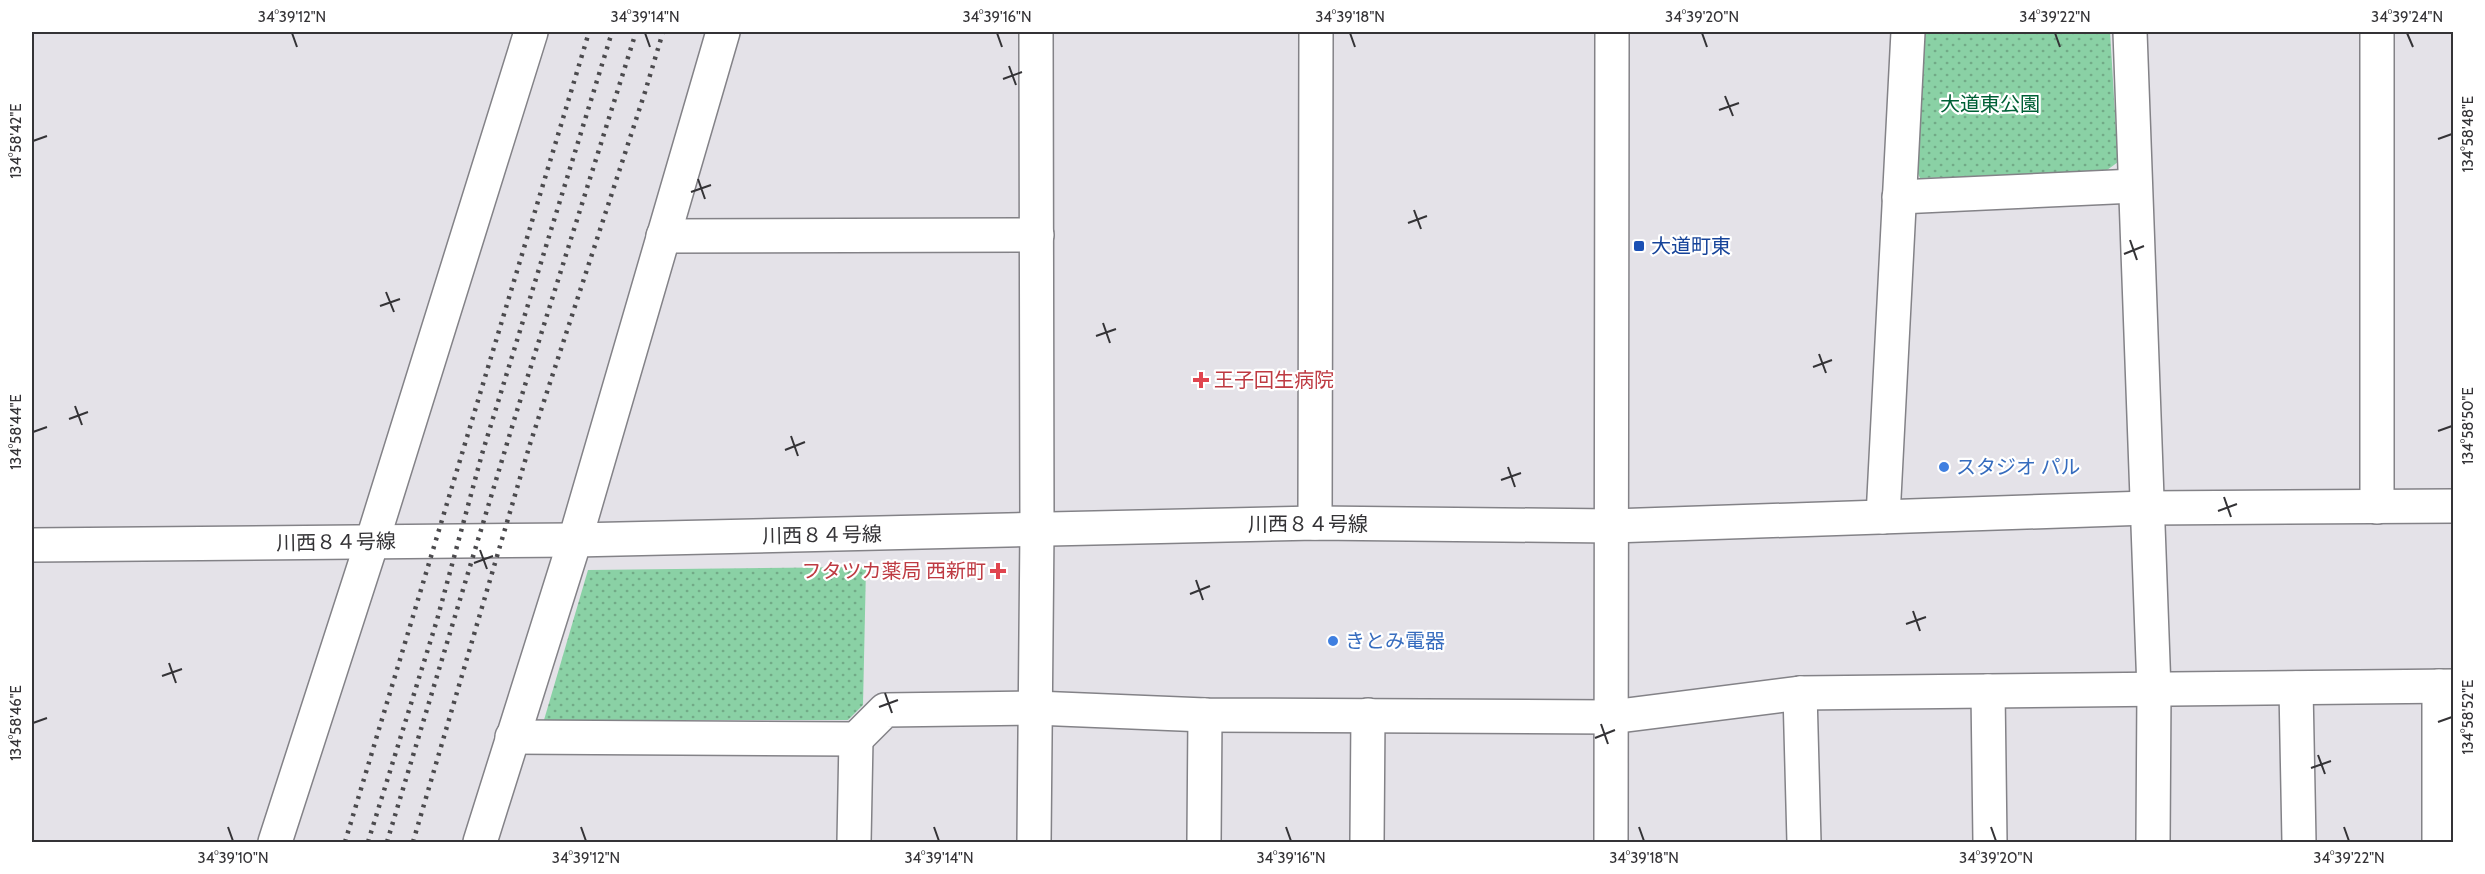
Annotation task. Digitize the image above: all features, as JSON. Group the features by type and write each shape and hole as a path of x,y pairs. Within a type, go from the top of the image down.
{"street":[{"path":"275,843 372,542 531,32"},
{"path":"480,843 575,540 723,32"},
{"path":"1034,843 1037,530 1036,32"},
{"path":"1315,523 1316,32"},
{"path":"1611,843 1612,32"},
{"path":"1883,518 1908,32"},
{"path":"2130,32 2154,690 2153,843"},
{"path":"2376,32 2377,507"},
{"path":"1899,197 2135,186"},
{"path":"663,236 1037,235"},
{"name":"川西８４号線","path":"32,545 575,540 1315,523 1612,526 2147,508 2454,506"},
{"path":"854,843 856,739 885,710 1035,708 1204,715 1611,717 1800,693 2446,686 2439,843"},
{"path":"2296,688 2299,843"},
{"path":"1988,691 1990,843"},
{"path":"1800,693 1804,843"},
{"path":"1204,715 1204,843"},
{"path":"1366,843 1368,715"},
{"path":"512,737 856,739"}],"green space":[{"name":"大道東公園","path":"1919,32 2110,32 2118,162 2103,173 1920,178 1915,167"},
{"path":"866,567 863,705 848,720 544,720 588,570"}],"railway":[{"path":"345,842 589,32"},
{"path":"368,842 437,620 482,454 612,32"},
{"path":"387,842 515,417 636,32"},
{"path":"413,842 530,444 663,32"}],"place":[{"name":"大道町東","path":"1639,246"},
{"name":"王子回生病院","path":"1201,380"},
{"name":"スタジオ パル","path":"1944,467"},
{"name":"フタツカ薬局 西新町","path":"998,571"},
{"name":"きとみ電器","path":"1333,641"}]}
